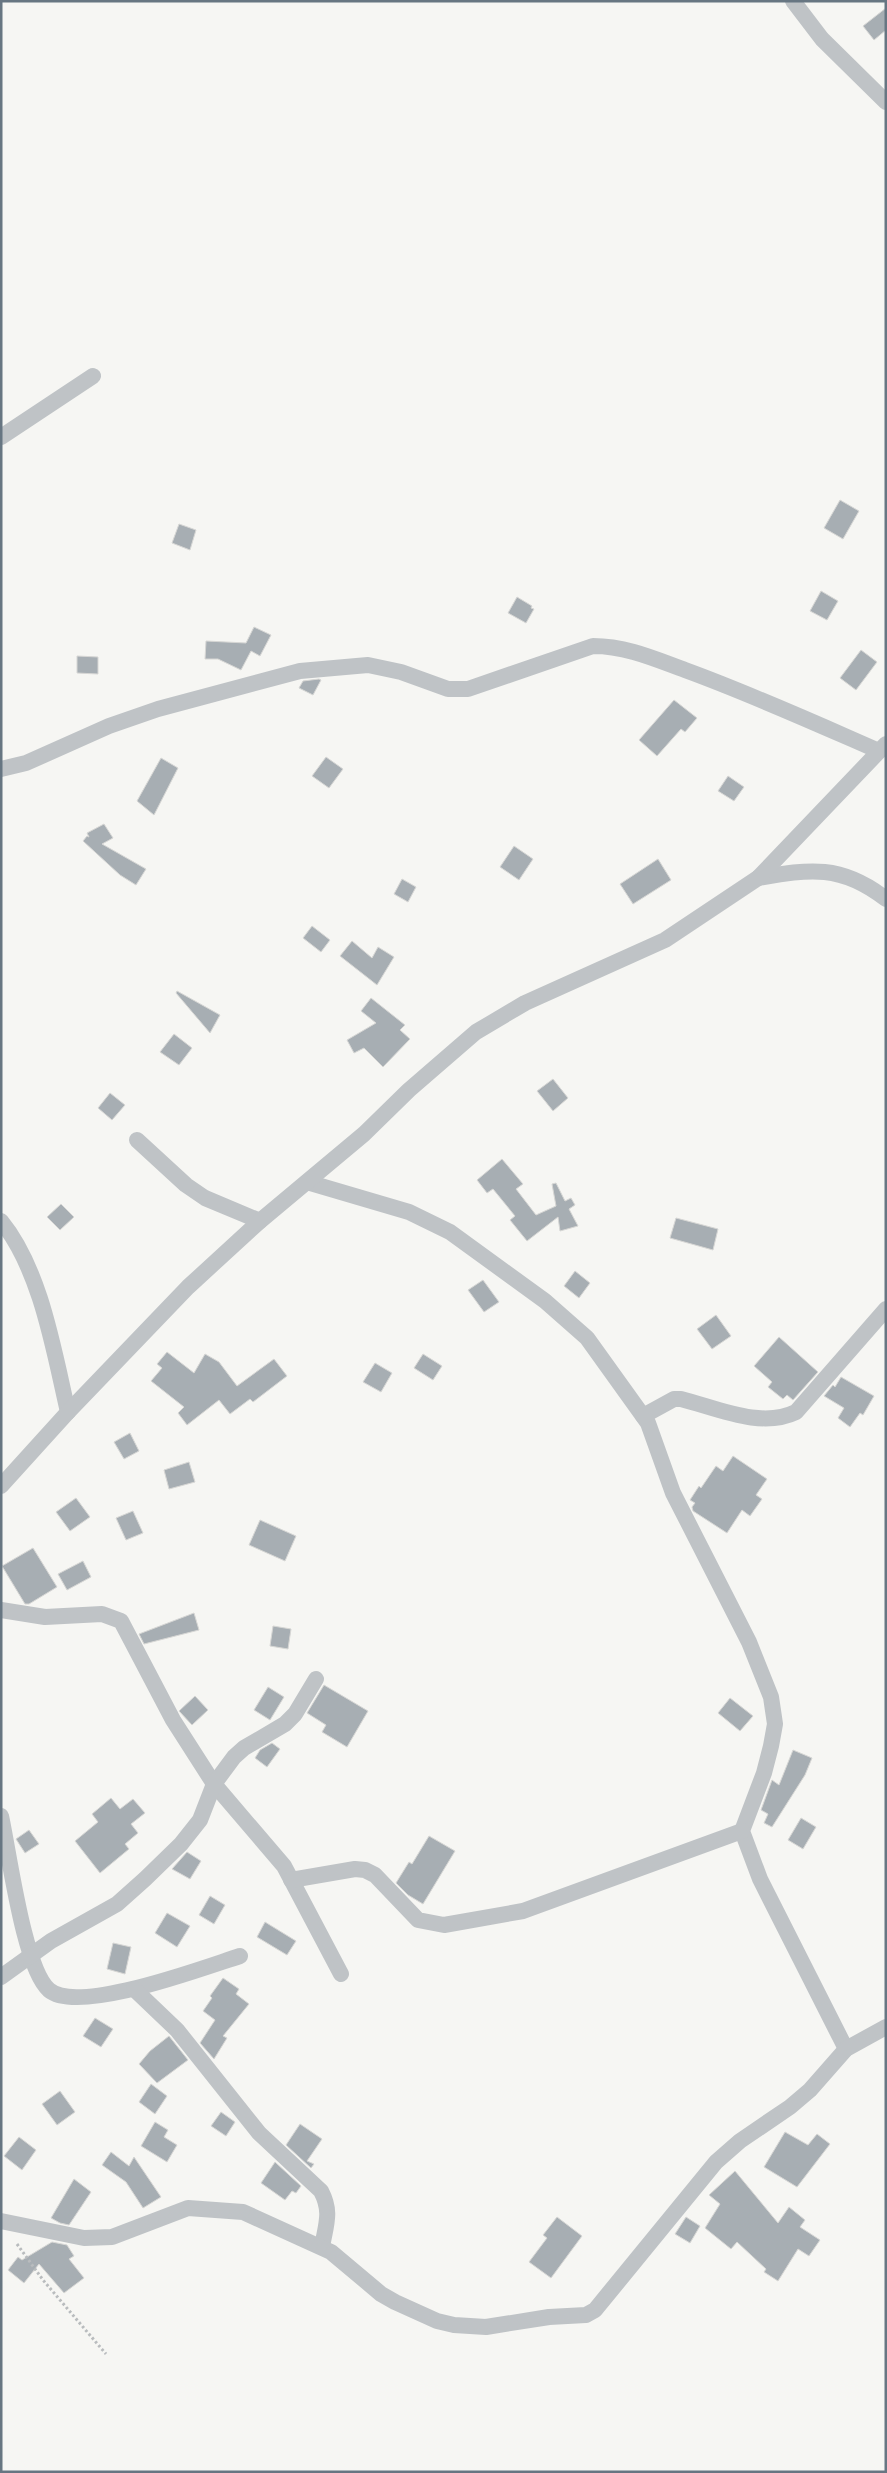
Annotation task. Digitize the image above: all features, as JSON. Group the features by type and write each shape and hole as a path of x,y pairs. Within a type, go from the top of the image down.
{"street":[{"path":"793,1 822,39 885,99"},
{"path":"1,437 93,376"},
{"path":"1,768 26,763 109,726 158,709 300,671 368,665 400,672 448,688 468,689 593,646 610,646 639,653 742,690 882,748 758,878 665,940 525,1003 476,1032 409,1090 364,1134 260,1221 188,1287 68,1412 1,1486"},
{"path":"758,878 791,872 826,871 851,876 886,899"},
{"path":"137,1140 186,1185 205,1198 260,1221"},
{"path":"307,1182 410,1212 450,1232 545,1301 587,1338 648,1423 673,1493 750,1642 771,1697 775,1724 771,1746 764,1773 742,1831 760,1879 846,2049"},
{"path":"1,1221 21,1252 45,1316 68,1412"},
{"path":"643,1416 674,1399 682,1399 745,1416 775,1419 785,1417 796,1412 886,1308"},
{"path":"1,1610 45,1617 102,1614 121,1621 173,1720 214,1784 284,1866 341,1974"},
{"path":"1,1977 51,1940 117,1904 182,1844 200,1820 214,1784 244,1748 274,1733 296,1714 316,1679"},
{"path":"1,1816 29,1956 41,1981 50,1992 67,1996 90,1997 134,1989 240,1956"},
{"path":"291,1880 354,1869 365,1870 376,1875 418,1920 444,1925 523,1911 742,1831"},
{"path":"134,1989 177,2030 259,2132 321,2191 329,2212 322,2247"},
{"path":"1,2221 84,2238 112,2237 188,2208 243,2212 322,2247 395,2302 437,2321 454,2325 486,2327 549,2317 586,2316 595,2310 716,2162 740,2141 790,2107 810,2090 846,2049 886,2027"}],"path":[{"path":"12,2237 43,2280 106,2354"}],"building":[{"path":"886,8 886,30 874,40 863,26"},
{"path":"840,500 859,511 843,539 824,528"},
{"path":"179,524 196,530 190,550 172,543"},
{"path":"821,591 838,601 827,620 810,611"},
{"path":"517,597 534,609 526,623 508,613"},
{"path":"254,627 271,635 260,656 251,651 241,670 218,659 205,659 206,641 246,643"},
{"path":"861,650 877,662 856,690 840,678"},
{"path":"77,656 98,657 98,674 77,673"},
{"path":"321,680 313,695 299,688 303,681"},
{"path":"674,700 697,718 685,732 681,729 657,756 639,740"},
{"path":"326,757 343,769 329,788 312,776"},
{"path":"161,758 178,768 154,815 137,801"},
{"path":"728,776 744,787 734,801 718,791"},
{"path":"104,824 113,838 102,844 146,869 136,885 120,875 83,841 87,836 89,837 87,833"},
{"path":"514,846 533,859 519,880 500,867"},
{"path":"658,859 671,880 633,904 620,884"},
{"path":"402,879 416,887 408,902 394,894"},
{"path":"312,926 330,940 321,952 303,938"},
{"path":"352,941 372,958 378,947 394,957 377,985 340,956"},
{"path":"177,991 220,1015 210,1033 176,993"},
{"path":"371,998 405,1025 400,1030 410,1039 383,1067 364,1048 354,1053 347,1040 376,1023 361,1011"},
{"path":"174,1034 192,1048 179,1065 160,1052"},
{"path":"553,1079 568,1098 553,1111 537,1091"},
{"path":"110,1093 125,1105 112,1120 98,1108"},
{"path":"502,1159 523,1184 516,1189 536,1215 556,1206 552,1184 556,1183 565,1201 571,1198 575,1205 569,1209 578,1226 560,1231 558,1217 527,1241 510,1220 515,1216 493,1189 487,1193 477,1180"},
{"path":"61,1204 74,1217 60,1230 47,1217"},
{"path":"676,1218 718,1229 713,1250 670,1238"},
{"path":"575,1271 590,1283 579,1298 564,1286"},
{"path":"483,1280 499,1302 484,1312 468,1290"},
{"path":"716,1315 731,1336 712,1349 697,1329"},
{"path":"779,1337 818,1372 793,1400 787,1395 783,1399 768,1387 772,1382 754,1366"},
{"path":"167,1352 194,1373 205,1354 219,1362 237,1386 274,1359 287,1376 253,1402 250,1399 230,1414 219,1400 187,1425 178,1413 184,1407 151,1381 162,1368 157,1364"},
{"path":"423,1354 442,1366 433,1380 414,1368"},
{"path":"375,1363 392,1373 381,1392 363,1382"},
{"path":"841,1377 874,1396 863,1415 860,1413 850,1427 838,1418 844,1408 824,1396 833,1385 835,1387"},
{"path":"130,1433 139,1451 124,1459 114,1442"},
{"path":"733,1456 767,1479 756,1495 762,1499 750,1516 742,1510 727,1533 693,1511 692,1507 695,1503 690,1500 716,1466 723,1471"},
{"path":"189,1462 195,1482 169,1489 164,1470"},
{"path":"76,1498 90,1517 70,1531 56,1512"},
{"path":"133,1511 143,1533 126,1540 116,1518"},
{"path":"260,1520 296,1536 285,1561 249,1545"},
{"path":"33,1548 57,1587 29,1604 25,1604 2,1566"},
{"path":"83,1561 91,1577 67,1590 58,1574"},
{"path":"194,1613 199,1630 144,1644 139,1634"},
{"path":"273,1626 291,1629 288,1649 270,1646"},
{"path":"324,1685 368,1711 347,1747 322,1732 326,1725 307,1713"},
{"path":"268,1687 284,1697 270,1720 254,1710"},
{"path":"195,1696 208,1710 192,1725 179,1711"},
{"path":"730,1698 753,1716 740,1731 718,1713"},
{"path":"272,1743 280,1749 267,1767 255,1758 260,1750"},
{"path":"793,1750 812,1758 805,1775 772,1827 764,1823 768,1814 761,1810 772,1780 779,1785"},
{"path":"111,1798 120,1809 133,1799 145,1813 131,1824 138,1833 125,1844 129,1849 100,1873 75,1841 98,1822 92,1814"},
{"path":"801,1818 816,1827 803,1849 788,1840"},
{"path":"29,1830 39,1844 25,1853 16,1839"},
{"path":"429,1836 455,1851 423,1904 408,1895 396,1883 409,1862 412,1864"},
{"path":"187,1852 201,1861 190,1879 172,1869"},
{"path":"210,1896 225,1905 214,1924 199,1915"},
{"path":"167,1913 190,1926 177,1947 155,1933"},
{"path":"265,1922 296,1941 287,1955 257,1937"},
{"path":"113,1943 131,1947 125,1974 107,1969"},
{"path":"223,1978 239,1989 236,1994 249,2004 223,2036 227,2038 214,2059 200,2043 215,2020 203,2011 212,1998 210,1996"},
{"path":"95,2018 113,2029 101,2047 83,2036"},
{"path":"169,2036 188,2060 157,2083 139,2064 150,2051"},
{"path":"151,2084 167,2096 155,2114 139,2102"},
{"path":"60,2091 75,2112 57,2125 42,2104"},
{"path":"221,2112 235,2122 226,2136 211,2126"},
{"path":"155,2122 168,2130 164,2137 177,2145 167,2162 141,2146"},
{"path":"300,2124 322,2139 307,2161 314,2164 311,2168 286,2145"},
{"path":"785,2132 808,2145 817,2134 830,2144 797,2187 764,2167"},
{"path":"19,2137 36,2150 22,2170 4,2156"},
{"path":"111,2152 129,2166 134,2157 161,2197 143,2208 126,2182 102,2165"},
{"path":"275,2162 301,2186 296,2193 292,2191 285,2200 261,2183"},
{"path":"735,2171 778,2223 789,2207 805,2220 800,2227 820,2240 809,2256 798,2249 778,2281 764,2272 766,2269 737,2242 731,2249 705,2228 720,2204 709,2195"},
{"path":"74,2179 91,2192 69,2225 51,2218"},
{"path":"557,2217 582,2236 551,2278 529,2262 547,2238 543,2235"},
{"path":"686,2217 700,2226 690,2243 675,2234"},
{"path":"52,2242 67,2245 74,2256 69,2259 84,2278 64,2293 39,2264 24,2283 8,2270 18,2257 22,2260"}]}
